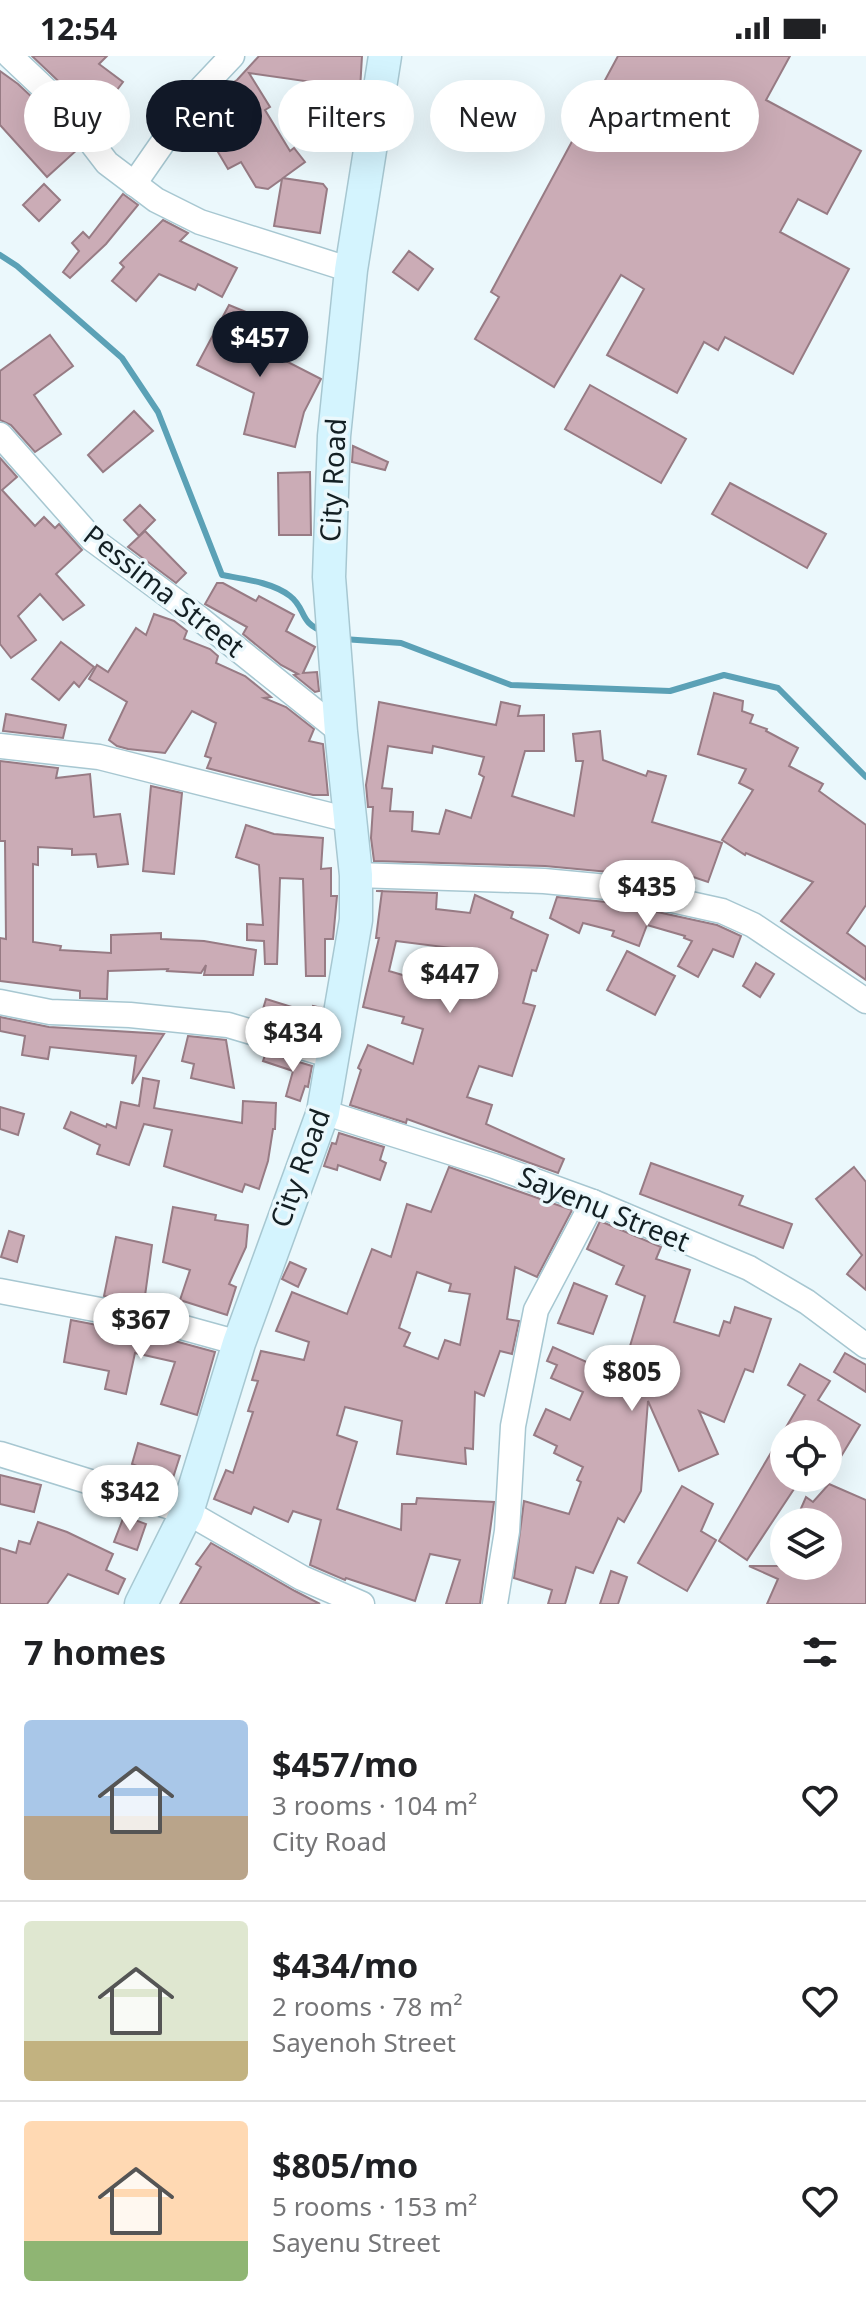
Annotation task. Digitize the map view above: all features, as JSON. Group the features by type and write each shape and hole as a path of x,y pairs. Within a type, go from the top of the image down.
{"main road":[{"name":"City Road","path":"141,1604 187,1512 239,1343 323,1112 356,920 356,875 329,577 334,436 351,270 385,56"}],"street":[{"path":"10,56 64,107 107,163 156,200 200,222 351,270"},
{"path":"134,184 198,92 232,56"},
{"name":"Pessima Street","path":"0,435 92,539 200,619 341,732"},
{"path":"0,746 99,757 349,820"},
{"path":"356,875 528,880 588,885 618,888 722,911 753,925 866,1001"},
{"path":"0,1002 50,1012 130,1015 228,1025 332,1056"},
{"name":"Sayenu Street","path":"323,1112 494,1166 593,1202 749,1268 807,1302 866,1346"},
{"path":"495,1604 507,1531 513,1426 536,1310 593,1202"},
{"path":"0,1291 163,1322 239,1343"},
{"path":"0,1454 187,1512 302,1578 362,1604"}],"building":[{"path":"32,56 107,56 99,64 120,80 57,80"},
{"path":"259,56 362,56 361,80 298,80 249,73 253,80 237,80"},
{"path":"618,56 790,56 766,100 861,151 827,214 798,199 780,232 849,269 793,374 725,337 718,350 704,342 677,393 607,355 644,289 621,275 554,387 475,339 499,297 491,292 566,152 759,152 759,80 605,80"},
{"path":"0,71 24,90 24,152 0,125"},
{"path":"262,94 270,107 265,110 278,131 278,152 297,152 305,162 283,178 323,184 327,189 320,233 274,226 282,179 268,189 256,187 241,162 228,169 218,152 262,152"},
{"path":"24,152 75,152 47,177"},
{"path":"44,184 60,200 39,221 23,205"},
{"path":"123,194 138,205 106,244 70,278 63,272 79,251 72,243 83,232 89,238"},
{"path":"163,220 188,233 180,241 237,268 222,297 198,284 195,290 159,274 136,301 112,281 124,267 120,263"},
{"path":"409,251 433,269 418,290 393,272"},
{"path":"229,305 256,316 247,341 321,379 304,412 295,447 244,434 254,393 197,365"},
{"path":"50,335 73,366 34,395 61,434 35,452 11,425 0,420 0,371"},
{"path":"590,385 686,439 661,483 565,429"},
{"path":"134,411 153,431 103,472 88,455"},
{"path":"353,446 388,462 385,470 352,462"},
{"path":"0,458 17,477 2,490 35,526 44,517 55,528 59,524 82,550 56,574 84,605 63,620 40,594 18,616 36,640 11,658 0,644"},
{"path":"310,472 311,535 279,535 278,473"},
{"path":"730,483 826,534 807,568 712,514"},
{"path":"140,505 155,520 139,536 124,520"},
{"path":"145,531 186,573 176,583 128,547"},
{"path":"217,583 223,583 256,601 259,596 294,615 286,631 315,647 303,673 317,672 319,691 315,692 294,675 298,674 281,665 243,634 247,627 205,604"},
{"path":"154,614 174,621 187,631 184,639 210,649 218,656 216,663 245,676 271,697 264,698 286,707 314,729 309,741 323,744 328,795 313,795 207,768 211,758 205,756 216,723 192,711 165,753 128,749 109,740 127,702 89,679 97,665 108,672 136,628 146,635"},
{"path":"61,642 94,667 79,687 74,682 59,700 32,679"},
{"path":"714,693 743,701 742,711 753,715 750,723 767,729 798,748 789,766 823,784 819,791 866,825 866,905 847,933 866,947 866,980 781,921 813,882 745,855 722,840 753,790 739,783 746,769 698,754"},
{"path":"379,702 496,725 501,702 520,706 518,716 544,715 544,751 525,751 512,796 574,816 583,761 576,761 573,734 600,731 603,760 646,776 648,771 666,776 652,822 722,843 708,882 655,864 651,880 620,873 545,866 374,861 371,838 373,807 368,807 366,785","holes":["388,746 432,753 433,746 484,757 479,774 484,777 471,818 446,810 439,834 412,831 413,812 390,811 392,789 382,788"]},
{"path":"6,714 66,725 63,738 3,731"},
{"path":"0,761 58,768 56,778 90,774 94,817 120,814 128,864 98,867 96,854 72,855 72,849 38,847 38,865 33,864 33,942 61,946 60,950 111,953 111,935 161,933 161,939 204,941 256,950 253,975 204,975 206,965 201,973 168,969 108,971 107,999 80,998 80,991 0,981 0,938 6,939 5,841 0,841"},
{"path":"151,786 182,793 174,874 143,871"},
{"path":"246,825 274,834 323,838 321,869 331,868 331,896 337,896 333,939 325,939 325,976 306,976 303,879 280,878 277,964 265,964 264,941 247,940 247,924 263,925 259,865 236,857"},
{"path":"382,891 437,893 436,909 470,913 475,895 513,912 511,918 548,935 536,971 532,970 523,1003 535,1006 512,1076 479,1066 467,1097 492,1105 486,1124 564,1159 558,1173 407,1119 406,1123 350,1105 361,1070 358,1068 368,1045 413,1064 423,1029 402,1023 404,1017 363,1007 379,938 376,938","holes":["396,941 452,948 440,986 389,971"]},
{"path":"557,897 616,903 717,925 741,936 733,957 713,949 698,977 678,966 692,941 685,936 647,925 639,946 612,936 614,931 583,923 579,933 550,918"},
{"path":"627,951 675,976 655,1015 607,990"},
{"path":"756,963 774,974 760,997 743,986"},
{"path":"266,999 311,1013 313,1006 322,1008 317,1036 260,1019"},
{"path":"0,1017 49,1027 164,1034 132,1084 136,1056 50,1047 48,1059 22,1055 25,1036 0,1031"},
{"path":"188,1036 226,1040 234,1088 191,1078 194,1064 182,1061"},
{"path":"266,1052 312,1066 308,1087 305,1086 300,1101 286,1096 293,1071 263,1061"},
{"path":"143,1078 159,1081 154,1108 242,1123 243,1101 276,1103 275,1129 259,1189 245,1184 242,1192 164,1166 172,1130 144,1124 129,1165 97,1154 100,1145 64,1128 71,1112 106,1127 107,1124 116,1128 121,1102 139,1106"},
{"path":"0,1107 24,1114 18,1135 0,1129"},
{"path":"339,1133 384,1147 380,1160 386,1163 380,1180 338,1165 337,1170 324,1166"},
{"path":"651,1163 743,1196 739,1205 792,1224 783,1248 640,1194"},
{"path":"449,1167 572,1210 537,1277 515,1267 507,1319 519,1321 512,1354 500,1351 484,1396 475,1392 473,1449 465,1448 466,1464 397,1454 402,1421 345,1407 337,1435 357,1442 337,1509 401,1530 402,1504 416,1504 417,1498 494,1502 480,1604 446,1604 460,1560 430,1554 415,1601 345,1580 310,1565 321,1520 293,1511 288,1522 254,1507 251,1514 214,1499 226,1470 233,1473 253,1412 248,1411 258,1381 252,1380 261,1351 304,1360 309,1342 276,1331 292,1292 347,1314 372,1249 391,1257 407,1204 431,1212","holes":["417,1272 451,1284 449,1291 470,1294 460,1345 445,1340 438,1359 404,1346 410,1333 399,1328"]},
{"path":"854,1167 866,1182 866,1290 847,1274 862,1255 816,1199"},
{"path":"173,1207 216,1215 215,1220 248,1225 246,1247 229,1284 236,1287 227,1315 180,1300 190,1270 163,1262"},
{"path":"600,1221 661,1247 656,1259 690,1270 674,1322 719,1336 724,1321 730,1323 735,1307 771,1319 753,1372 745,1369 724,1422 699,1411 718,1454 679,1471 648,1401 641,1491 624,1522 618,1518 593,1573 576,1567 565,1604 548,1604 552,1590 514,1578 524,1501 569,1514 583,1467 554,1453 557,1446 534,1435 546,1409 570,1420 583,1392 551,1378 557,1365 547,1361 553,1347 618,1376 643,1383 652,1353 630,1346 645,1296 616,1284 624,1266 587,1249"},
{"path":"9,1231 24,1236 17,1262 1,1257"},
{"path":"116,1237 152,1245 144,1303 104,1296"},
{"path":"290,1262 306,1269 298,1287 282,1279"},
{"path":"574,1283 607,1296 593,1334 558,1323"},
{"path":"71,1320 160,1337 215,1352 197,1415 161,1404 175,1362 135,1353 126,1394 105,1389 109,1371 64,1362"},
{"path":"845,1353 866,1365 866,1392 834,1372"},
{"path":"800,1364 830,1381 818,1400 860,1425 842,1455 842,1420 790,1420 805,1395 788,1385"},
{"path":"138,1443 180,1456 172,1481 132,1464"},
{"path":"770,1454 770,1492 792,1492 781,1508 770,1508 770,1525 747,1560 719,1541"},
{"path":"0,1475 41,1485 34,1512 0,1504"},
{"path":"682,1486 713,1504 701,1531 716,1540 687,1591 638,1563"},
{"path":"842,1490 866,1500 866,1604 767,1604 778,1580 842,1580 842,1508 801,1508 806,1497 813,1502 822,1492"},
{"path":"124,1516 146,1524 137,1550 114,1542"},
{"path":"38,1522 113,1554 106,1570 125,1579 118,1594 68,1574 47,1604 0,1604 0,1548 16,1553 19,1541 30,1544"},
{"path":"211,1543 320,1604 180,1604 201,1567 196,1564"},
{"path":"749,1566 770,1566 770,1575"},
{"path":"611,1571 627,1577 618,1604 600,1604"}],"waterway":[{"path":"0,255 17,266 122,358 158,412 222,575 283,591 295,601 311,624 325,632"},
{"path":"343,639 401,643 511,685 670,691 724,675 778,688 866,777"}]}
